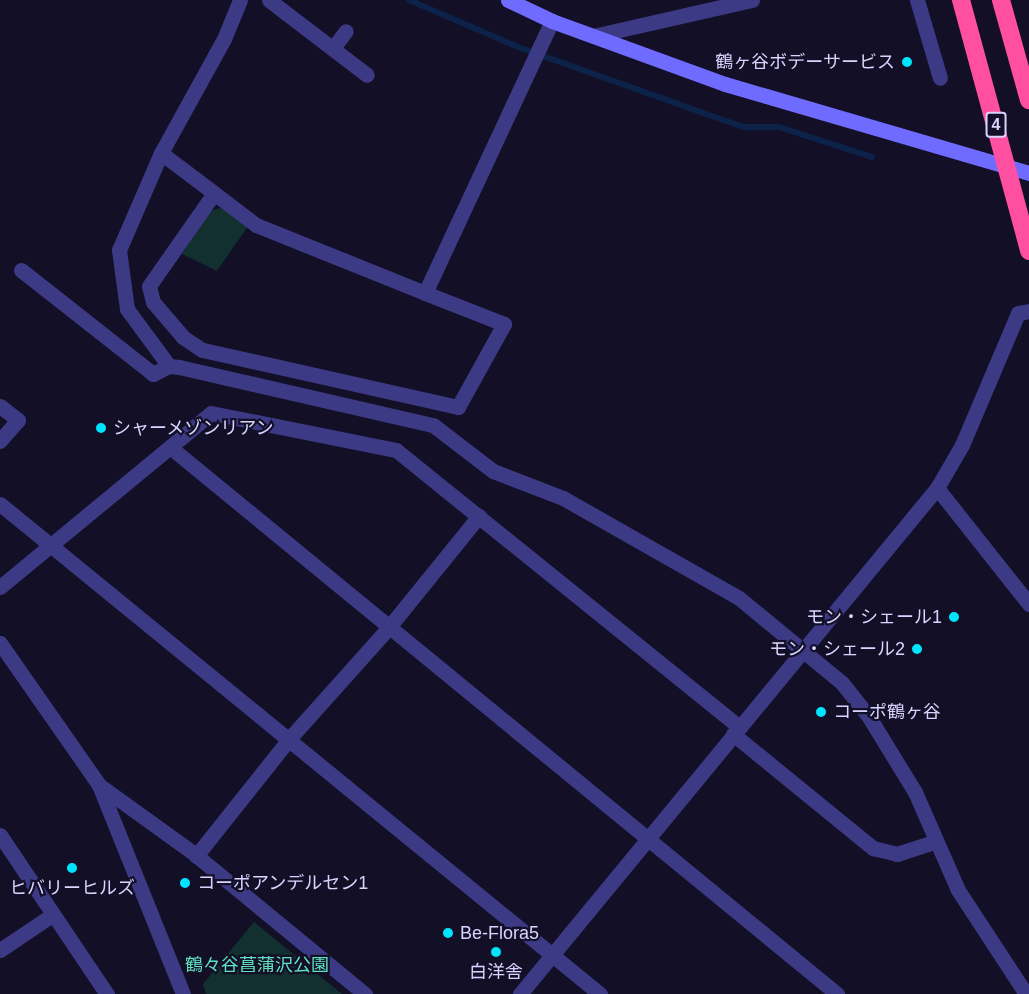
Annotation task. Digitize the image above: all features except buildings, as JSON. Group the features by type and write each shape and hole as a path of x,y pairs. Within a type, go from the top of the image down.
{"highway":[{"name":"4","path":"961,0 1029,251"},
{"name":"4","path":"1001,0 1029,100"}],"street":[{"path":"169,366 127,309 119,250 161,153 225,39 240,0"},
{"path":"269,0 367,75"},
{"path":"508,0 552,21 725,84 1029,173"},
{"path":"593,36 752,0"},
{"path":"917,0 940,78"},
{"path":"425,293 552,21"},
{"path":"333,48 346,31"},
{"path":"161,153 214,193 256,225 504,324 458,407 202,350 183,337 153,302 149,286 214,193"},
{"path":"21,270 153,374 169,366 433,425 493,471 563,498 739,598 842,683 869,717 915,792 934,842 958,890 1026,994"},
{"path":"519,994 646,837 937,488 962,444 1017,313 1029,311"},
{"path":"0,406 18,420 0,441"},
{"path":"0,587 211,413 396,450 479,516 736,730 873,848 897,854 934,842"},
{"path":"170,447 837,994"},
{"path":"937,488 1029,604"},
{"path":"0,504 600,994"},
{"path":"196,856 289,739 389,627 479,516"},
{"path":"0,642 99,785 183,994"},
{"path":"99,785 196,856 365,994"},
{"path":"0,835 107,994"},
{"path":"0,950 52,915"}],"green space":[{"path":"224,207 248,226 217,271 182,254 209,211"},
{"name":"鶴々谷菖蒲沢公園","path":"254,922 342,994 206,994 203,984"}],"waterway":[{"path":"409,0 518,47 744,127 779,127 872,157"}],"place":[{"name":"鶴ヶ谷ボデーサービス","path":"907,62"},
{"name":"シャーメゾンリアン","path":"101,428"},
{"name":"モン・シェール1","path":"954,617"},
{"name":"モン・シェール2","path":"917,649"},
{"name":"コーポ鶴ヶ谷","path":"821,712"},
{"name":"ヒバリーヒルズ","path":"72,868"},
{"name":"コーポアンデルセン1","path":"185,883"},
{"name":"Be-Flora5","path":"448,933"},
{"name":"白洋舎","path":"496,952"}]}
